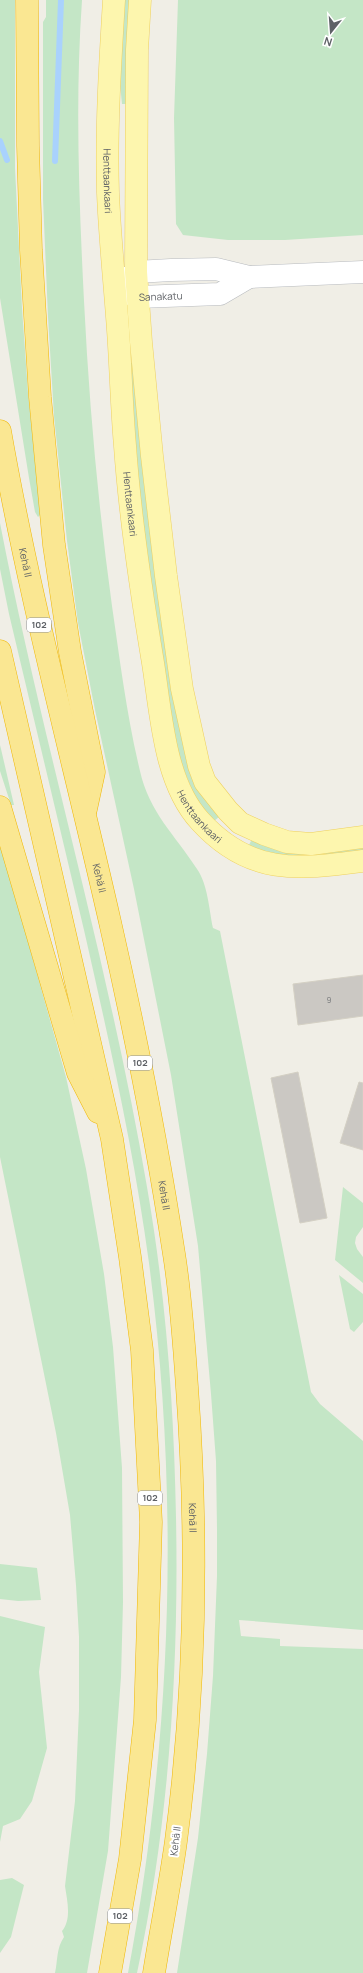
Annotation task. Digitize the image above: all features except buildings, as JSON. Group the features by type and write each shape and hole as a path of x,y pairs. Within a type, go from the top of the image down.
{"highway":[{"path":"27,0 28,146 31,250 40,397 54,545 70,652 94,772 84,816"},
{"name":"Kehä II","path":"0,432 34,604 84,816 148,1100 182,1312 192,1446 195,1552 192,1664 176,1842 154,1973"},
{"name":"102","path":"0,651 112,1139 130,1257 142,1350 151,1522 145,1720 130,1860 110,1973"},
{"path":"0,807 78,1073 112,1139"}],"main road":[{"name":"Henttaankaari","path":"114,0 108,190 125,447 146,619 168,752 175,776 185,800 198,819 224,844 253,859 278,866 304,868 363,861"},
{"path":"140,0 137,50 136,272 152,456 166,576 182,689 199,766 206,782 228,811 240,823 269,836 287,842 310,844 363,837"}],"street":[{"name":"Sanakatu","path":"136,272 216,269 249,277 363,272"},
{"path":"114,287 136,272"},
{"name":"Sanakatu","path":"114,287 138,296 220,294 249,277"}],"green space":[{"path":"0,0 15,0 15,168 28,393 41,514 38,517 35,512 29,478 0,298"},
{"path":"46,0 82,0 78,150 86,339 98,492 107,568 124,689 135,751 144,786 150,799 164,823 201,875 208,897 213,928 220,931 311,1392 320,1404 363,1441 363,1630 239,1620 241,1636 280,1639 280,1646 363,1649 363,1973 177,1973 198,1838 207,1754 213,1676 217,1576 216,1461 198,1246 171,1075 134,889 95,710 78,623 67,541 54,416 43,199 43,22 46,17"},
{"path":"122,0 132,0 129,104 122,104 120,84"},
{"path":"178,0 363,0 363,235 285,240 228,240 183,235 176,224 174,118"},
{"path":"126,363 136,363 144,464 220,816 213,822 196,800 179,758 151,600"},
{"path":"0,523 17,606 95,937 132,1103 154,1228 168,1352 175,1476 176,1631 170,1746 164,1803 148,1917 137,1973 128,1973 143,1885 154,1797 162,1708 167,1619 168,1530 165,1441 159,1352 143,1221 128,1137 112,1054 84,930 9,614 0,569"},
{"path":"0,745 14,805 11,805 0,771"},
{"path":"252,839 363,845 363,854 287,860 248,847"},
{"path":"0,842 66,1077 86,1169 104,1274 113,1347 122,1468 123,1602 121,1677 108,1851 87,1973 55,1973 58,1950 64,1937 62,1931 68,1915 68,1903 65,1886 75,1801 79,1710 79,1637 70,1515 56,1433 0,1157"},
{"path":"343,1187 363,1203 363,1227 356,1237 355,1243 357,1249 363,1257 363,1283 335,1260"},
{"path":"339,1275 363,1294 363,1322 354,1332 350,1329"},
{"path":"0,1564 37,1568 41,1600 18,1601 0,1599"},
{"path":"0,1616 45,1627 39,1672 47,1748 32,1801 20,1819 3,1826 0,1842"},
{"path":"12,1878 24,1885 11,1937 0,1953 0,1880"}],"waterway":[{"path":"55,161 61,0"},
{"path":"0,141 7,160"}]}
